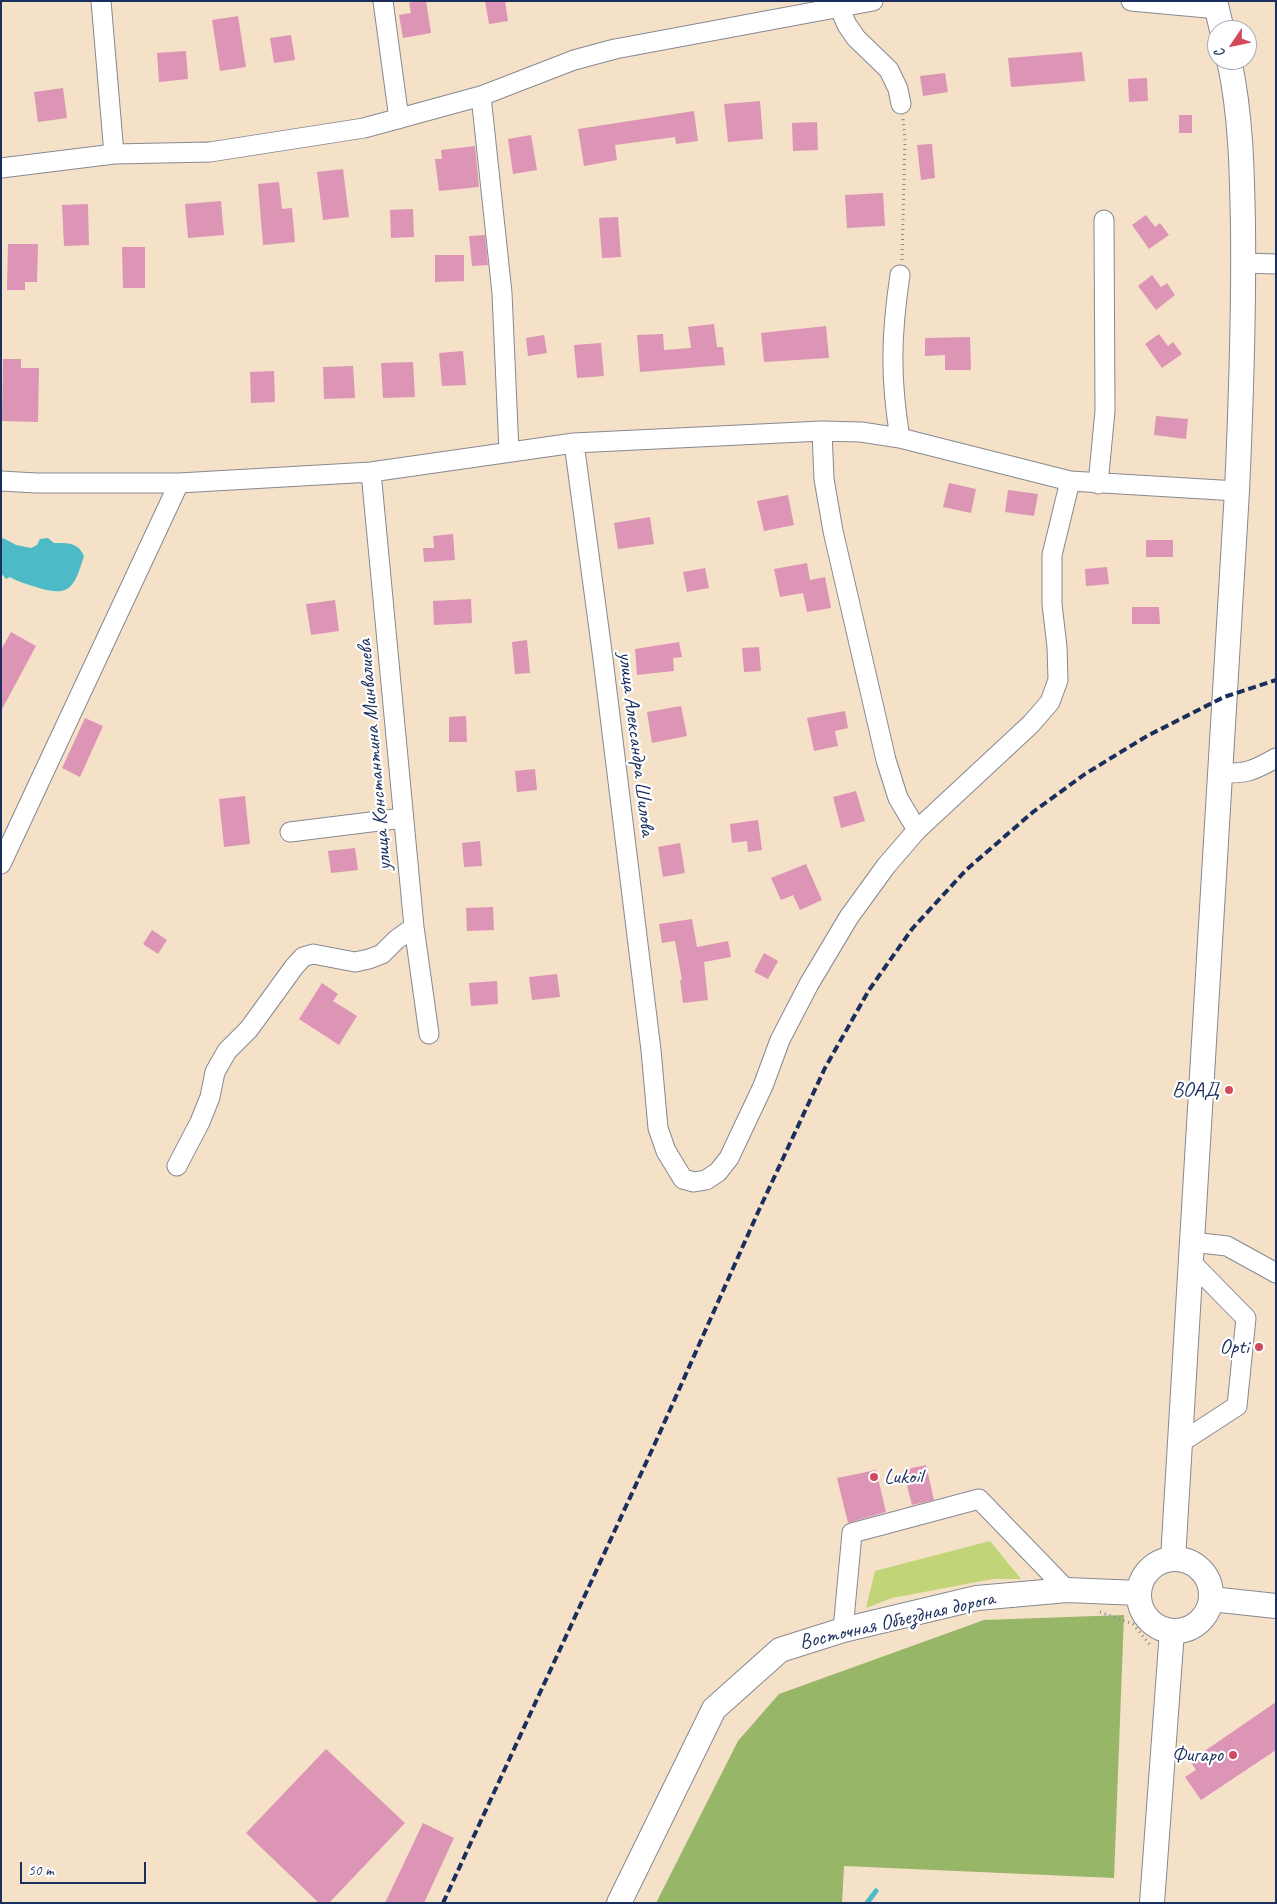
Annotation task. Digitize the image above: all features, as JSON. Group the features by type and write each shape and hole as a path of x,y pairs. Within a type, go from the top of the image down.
{"main road":[{"path":"1173,1559 1237,491 1242,376 1244,263 1239,139 1230,70"},
{"path":"1173,1559 1189,1562 1202,1571 1210,1585 1211,1599 1206,1614 1199,1622 1186,1629 1172,1631 1158,1627 1147,1617 1141,1605 1139,1593 1142,1581 1150,1569 1159,1563 1173,1559"},
{"name":"Восточная Объездная дорога","path":"619,1903 714,1710 780,1650 843,1630 978,1598 1067,1590 1139,1593"},
{"path":"1211,1599 1276,1606"},
{"path":"1152,1903 1172,1631"}],"street":[{"path":"101,1 114,154"},
{"path":"383,1 399,119"},
{"path":"1,168 114,154 210,152 364,128 481,96 574,60 615,49 873,1"},
{"path":"1131,1 1218,14"},
{"path":"839,8 856,38 889,70 898,89 901,104"},
{"path":"481,96 502,293 509,452"},
{"path":"1098,484 1105,411 1104,220"},
{"path":"1244,263 1276,264"},
{"path":"900,275 894,314 892,353 895,407 900,438"},
{"path":"822,431 824,478 834,531 886,760 898,798 917,830 1031,724 1050,702 1058,680 1057,647 1052,604 1052,555 1070,481"},
{"path":"1,481 36,483 179,483 371,472 574,443 822,431 861,432 900,438 1070,481 1237,491"},
{"name":"улица Александра Шилова","path":"574,443 651,1050 658,1128 666,1151 683,1179 694,1182 706,1180 718,1172 729,1158 763,1086 780,1040 809,984 849,917 886,866 917,830"},
{"name":"улица Константина Минвалиева","path":"371,472 414,927 429,1034"},
{"path":"1,864 179,483"},
{"path":"1220,773 1241,774 1276,758"},
{"path":"290,832 403,818"},
{"path":"177,1166 200,1122 210,1097 216,1072 227,1051 249,1029 303,957 313,954 355,962 369,959 382,954 396,940 414,927"},
{"path":"1191,1252 1227,1246 1276,1273"},
{"path":"1180,1443 1237,1406 1246,1318 1191,1252"},
{"path":"843,1630 852,1533 979,1499 1067,1590"}],"path":[{"path":"900,275 905,140 901,104"},
{"path":"1099,1612 1133,1624 1154,1649"}],"green space":[{"path":"990,1541 1021,1579 993,1579 892,1598 866,1608 875,1571"},
{"path":"1124,1615 1114,1878 844,1866 842,1903 656,1903 738,1741 779,1694 984,1620"}],"water":[{"path":"1,538 16,545 31,548 37,545 40,539 48,538 54,543 68,543 79,548 84,556 77,576 69,588 56,591 19,582 10,577 6,579 1,573"}],"building":[{"path":"426,1 431,33 403,38 399,15 411,13 409,3"},
{"path":"485,1 505,1 508,21 489,24"},
{"path":"238,16 246,67 220,71 212,20"},
{"path":"291,35 295,60 274,63 270,38"},
{"path":"186,51 188,79 159,82 157,53"},
{"path":"1082,52 1085,81 1011,87 1008,58"},
{"path":"945,73 948,92 923,96 920,76"},
{"path":"1147,78 1148,101 1129,102 1128,79"},
{"path":"63,88 67,118 38,122 34,92"},
{"path":"760,101 763,139 728,142 724,104"},
{"path":"694,111 698,141 676,144 675,137 615,145 617,160 584,166 578,129"},
{"path":"1179,115 1192,115 1192,133 1179,133"},
{"path":"817,122 818,150 793,151 792,123"},
{"path":"531,135 537,170 513,174 508,139"},
{"path":"932,144 935,178 921,180 917,145"},
{"path":"475,146 479,187 439,191 435,159 442,159 441,150"},
{"path":"343,169 349,217 323,220 317,172"},
{"path":"279,182 282,209 292,208 295,242 263,245 258,184"},
{"path":"883,193 885,226 847,228 845,195"},
{"path":"221,201 224,235 188,238 185,204"},
{"path":"88,204 89,245 64,246 62,205"},
{"path":"413,209 414,237 391,238 390,210"},
{"path":"1146,215 1155,227 1160,223 1169,235 1149,249 1132,225"},
{"path":"618,217 621,257 602,258 599,218"},
{"path":"485,235 488,265 472,266 469,236"},
{"path":"8,244 38,244 37,282 25,282 25,290 7,290"},
{"path":"122,247 145,247 145,288 123,288"},
{"path":"435,255 464,255 464,281 435,282"},
{"path":"1152,275 1161,287 1167,283 1175,295 1156,310 1138,286"},
{"path":"714,324 717,347 723,347 725,365 640,372 637,335 663,334 664,350 691,348 688,327"},
{"path":"826,326 829,358 764,362 761,333"},
{"path":"1159,334 1168,346 1173,342 1182,354 1162,368 1145,344"},
{"path":"544,335 547,353 528,356 526,338"},
{"path":"970,337 971,370 945,370 945,355 925,356 925,338"},
{"path":"601,343 604,376 577,378 574,345"},
{"path":"463,351 466,385 442,386 439,353"},
{"path":"3,359 21,359 21,368 39,368 38,422 2,421"},
{"path":"413,362 415,397 383,398 381,363"},
{"path":"353,366 355,398 324,399 323,367"},
{"path":"274,371 275,402 251,403 250,372"},
{"path":"1156,416 1188,419 1186,439 1154,435"},
{"path":"949,483 976,489 971,513 943,507"},
{"path":"1008,490 1038,494 1034,516 1005,512"},
{"path":"788,495 794,525 764,531 757,501"},
{"path":"650,517 654,544 618,549 614,523"},
{"path":"453,534 455,560 424,562 423,548 434,548 433,536"},
{"path":"1146,540 1173,540 1173,557 1146,557"},
{"path":"807,563 810,580 825,577 831,608 807,612 803,593 780,597 774,569"},
{"path":"1107,567 1109,584 1086,586 1085,569"},
{"path":"705,568 709,588 687,592 683,572"},
{"path":"471,599 472,623 434,625 433,601"},
{"path":"335,600 339,631 311,635 306,604"},
{"path":"1132,607 1159,607 1160,624 1132,624"},
{"path":"11,632 36,646 1,711 1,650"},
{"path":"527,640 530,673 515,674 512,642"},
{"path":"679,642 682,657 673,658 674,671 637,675 635,649"},
{"path":"759,647 761,671 744,672 742,648"},
{"path":"681,706 687,736 652,743 647,712"},
{"path":"845,711 848,728 835,731 838,746 814,751 807,718"},
{"path":"466,716 467,742 449,742 449,717"},
{"path":"85,718 103,726 80,777 62,768"},
{"path":"535,769 537,790 517,792 515,771"},
{"path":"856,791 865,821 841,828 833,797"},
{"path":"245,796 250,844 224,847 219,799"},
{"path":"758,820 762,850 748,852 747,841 732,843 730,824"},
{"path":"480,841 482,866 464,867 462,843"},
{"path":"680,843 685,873 663,877 658,847"},
{"path":"355,848 358,870 331,873 328,851"},
{"path":"806,864 822,900 800,910 793,895 781,900 771,878"},
{"path":"493,907 494,930 467,931 466,908"},
{"path":"692,919 697,947 728,941 731,957 704,962 708,1000 683,1003 680,980 682,980 675,941 662,943 659,924"},
{"path":"152,930 167,940 158,954 143,944"},
{"path":"764,953 778,961 768,979 754,972"},
{"path":"557,974 560,997 532,1000 529,977"},
{"path":"497,981 498,1004 471,1006 469,983"},
{"path":"322,983 338,994 333,1001 357,1016 339,1045 299,1019"},
{"path":"926,1465 934,1500 912,1505 903,1470"},
{"path":"876,1470 886,1512 848,1523 837,1478"},
{"name":"Фигаро","path":"1276,1702 1276,1750 1201,1800 1185,1777 1196,1770 1190,1761"},
{"path":"326,1749 405,1823 329,1903 319,1903 246,1833"},
{"path":"423,1823 454,1838 424,1903 385,1903"}],"waterway":[{"path":"867,1903 876,1891"}],"railway":[{"path":"443,1903 657,1439 759,1210 825,1068 869,990 912,929 966,870 1033,812 1085,774 1147,736 1224,697 1276,680"}],"place":[{"name":"ВОАД","path":"1229,1090"},
{"name":"Opti","path":"1259,1347"},
{"name":"Lukoil","path":"874,1477"},
{"name":"Фигаро","path":"1233,1755"}]}
